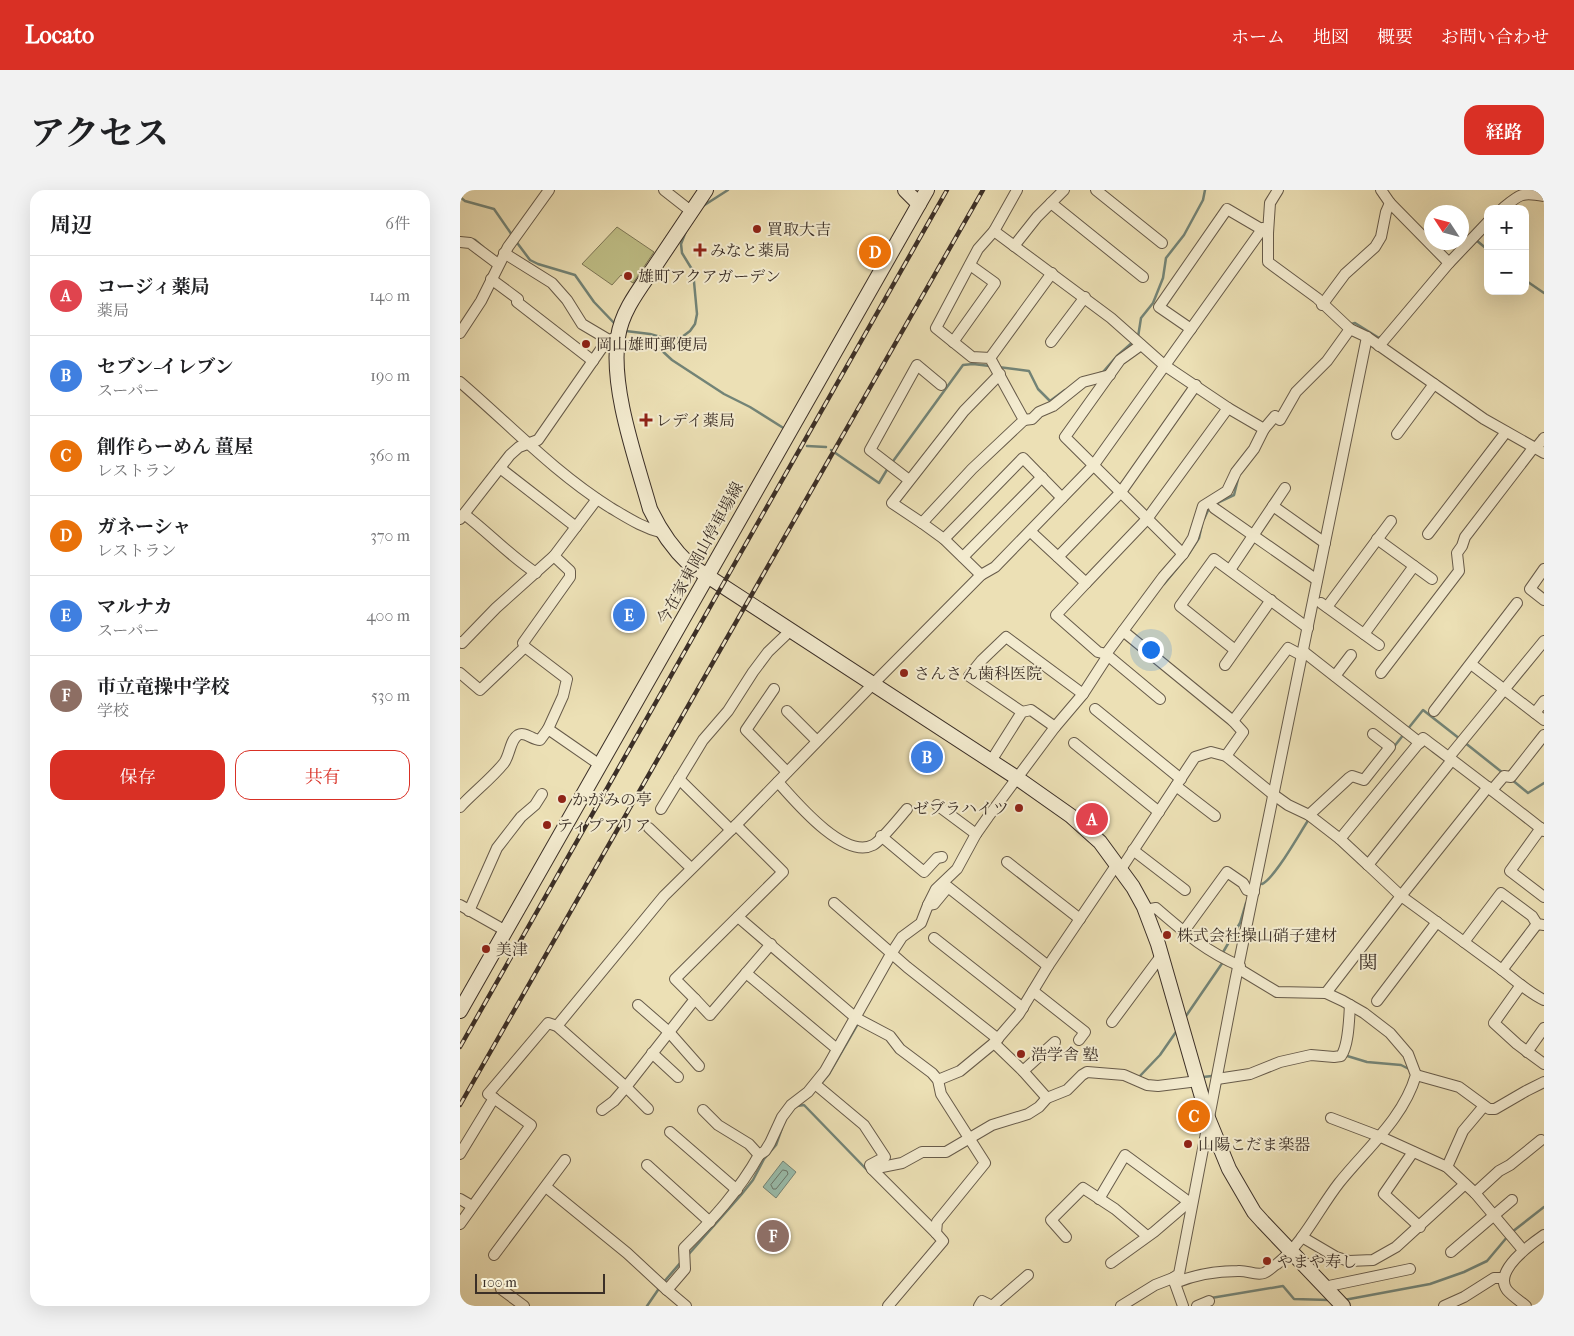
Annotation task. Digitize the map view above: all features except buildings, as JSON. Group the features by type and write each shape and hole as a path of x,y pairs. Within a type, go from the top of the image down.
{"street":[{"path":"460,333 481,301 504,253 549,190"},
{"path":"664,190 692,212"},
{"path":"706,190 635,295 614,338 616,372 626,419 650,509 663,533 683,558 707,576 1017,778 1072,816 1100,842 1134,887 1145,910 1161,956 1208,1118 1229,1168 1254,1212 1335,1298 1410,1268"},
{"path":"905,190 919,204"},
{"name":"今在家東岡山停車場線","path":"460,1011 927,190"},
{"path":"1017,190 994,230 978,249 936,328 972,357 995,366 1024,420"},
{"path":"1014,246 1050,203 1064,190"},
{"path":"1096,190 1162,243"},
{"path":"1278,190 1270,203 1265,230 1268,262 1317,298 1348,328 1367,337 1506,432 1538,449"},
{"path":"1381,190 1390,203 1447,261"},
{"path":"1507,205 1520,194 1530,192 1544,197"},
{"path":"1050,203 1143,277"},
{"path":"1322,304 1344,274 1375,247 1381,237 1390,203"},
{"path":"1190,328 1159,306 1227,209 1265,230"},
{"path":"1379,346 1447,261 1484,226"},
{"path":"994,230 1085,297 1164,365 1228,408 1266,428"},
{"path":"557,1026 664,896 734,828 981,575 995,568 1031,532 1093,466 1190,328 1265,230"},
{"path":"460,242 470,243 498,264"},
{"path":"504,253 552,283 567,300 582,324 614,338"},
{"path":"953,342 995,283 970,265"},
{"path":"981,575 944,539 892,503 908,480 964,411 995,366 1052,273"},
{"path":"491,279 518,299 517,302 593,361"},
{"path":"1051,342 1085,297"},
{"path":"663,1286 685,1269 684,1248 710,1222 747,1177 759,1155 765,1151 770,1143 782,1117 817,1086 825,1070 858,1019 902,937 921,923 936,889 957,869 976,834 1055,728 1083,694 1104,660 1126,633 1158,584 1183,554 1193,538 1203,506 1227,491 1236,472 1266,428 1276,416 1280,420 1296,392 1327,361 1348,328"},
{"path":"1174,1281 1179,1274 1191,1202 1367,337"},
{"path":"536,573 502,548 490,535 462,516 518,447 538,440 606,342 614,338"},
{"path":"1137,342 1120,360 1065,437 1183,554"},
{"path":"908,480 870,450 917,365 941,385"},
{"path":"922,523 972,469 1024,420 1032,419 1039,412 1053,406 1083,382 1110,375"},
{"path":"460,382 527,444 569,479 638,524 649,530 663,533"},
{"path":"1397,434 1434,384"},
{"path":"1058,557 1121,492 1196,385"},
{"path":"1160,699 1109,656 1098,652 1056,615 1147,519 1228,408"},
{"path":"1428,534 1506,432"},
{"path":"1381,673 1458,571 1457,553 1465,537 1538,449 1544,438"},
{"path":"944,539 1023,458 1062,498"},
{"path":"500,468 576,527"},
{"path":"963,557 1042,477"},
{"path":"1230,570 1285,488"},
{"path":"460,642 462,643 496,608 554,556 597,499"},
{"path":"1273,506 1325,543"},
{"path":"1214,508 1317,580"},
{"path":"1327,607 1391,521"},
{"path":"1031,532 1086,583"},
{"path":"1377,539 1432,579"},
{"path":"460,807 506,761 514,739 519,734 540,740 548,729 563,696 567,679 525,647 523,643 570,577 570,571 554,556"},
{"path":"1235,650 1180,606 1214,559 1308,628"},
{"path":"1364,634 1414,566"},
{"path":"1544,569 1530,589 1544,600"},
{"path":"1314,598 1379,644"},
{"path":"1225,664 1271,600"},
{"path":"1434,711 1517,603"},
{"path":"660,808 703,740 728,711 753,672 768,652 791,630"},
{"path":"1126,633 1233,721 1243,732 1226,756"},
{"path":"1022,712 969,676 982,660 1006,638 1083,694"},
{"path":"1368,865 1462,741 1544,641"},
{"path":"460,673 480,690 525,647"},
{"path":"1233,721 1288,648 1304,654 1335,676 1420,743"},
{"path":"1335,676 1352,655"},
{"path":"1471,664 1544,720"},
{"path":"774,689 746,730 787,772"},
{"path":"1535,713 1544,701"},
{"path":"991,761 1022,712 1031,710 1055,728"},
{"path":"1095,710 1215,816"},
{"path":"787,711 817,741"},
{"path":"548,729 600,766"},
{"path":"1310,816 1349,778 1352,776 1364,780 1390,747 1373,734"},
{"path":"1326,993 1401,896 1490,789 1504,776 1511,777 1544,735"},
{"path":"1340,839 1423,738 1542,830 1510,871 1544,897"},
{"path":"1074,743 1159,812"},
{"path":"938,1080 960,1071 996,1041 1023,1008 1048,966 1080,919 1133,850 1195,757 1211,752 1226,756 1274,796 1310,816 1340,839 1401,896 1502,970 1531,995 1542,996"},
{"path":"679,779 783,872 675,979 710,1015 771,944"},
{"path":"778,782 821,827 834,837 850,844 864,847 874,845 907,808"},
{"path":"506,931 464,908 497,848 522,816 535,805 542,794"},
{"path":"937,805 976,834"},
{"path":"649,828 692,868"},
{"path":"882,836 924,872 937,858 942,857"},
{"path":"1133,850 1185,890"},
{"path":"1007,862 1080,919"},
{"path":"1184,931 1228,872 1243,882 1247,890 1254,892"},
{"path":"930,905 948,887 1048,966"},
{"path":"1464,942 1501,893 1532,916 1540,925 1502,970"},
{"path":"834,903 996,1041 1047,1098"},
{"path":"1121,1306 1155,1285 1217,1272 1240,1270 1258,1274 1265,1272 1291,1252 1339,1182 1380,1137 1406,1099 1416,1074 1408,1054 1390,1033 1350,1005 1326,993 1277,992 1239,967 1202,947 1156,908 1145,910"},
{"path":"738,917 858,1019 890,1036 900,1049 932,1073 938,1080 941,1094 985,1163 937,1222 936,1233"},
{"path":"1377,1001 1437,922"},
{"path":"934,938 1023,1008"},
{"path":"1112,1022 1161,956"},
{"path":"746,973 838,1049"},
{"path":"1521,985 1494,1023 1527,1052 1544,1064"},
{"path":"1032,991 1085,1032 1079,1040"},
{"path":"602,1110 614,1101 626,1087 695,999"},
{"path":"638,1005 668,1032 699,1066"},
{"path":"1217,1079 1250,1074 1280,1062 1311,1055 1334,1057 1342,1055 1349,1024 1350,1005"},
{"path":"460,1224 531,1125 488,1094 548,1024 557,1026 648,1108"},
{"path":"1527,1052 1544,1028"},
{"path":"1023,1071 1055,1042"},
{"path":"652,1053 678,1077"},
{"path":"872,1169 902,1163 922,1152 946,1152 992,1125 1028,1114 1039,1107 1047,1098 1067,1090 1087,1072 1124,1075 1148,1085 1158,1086 1198,1081"},
{"path":"1416,1074 1459,1087 1489,1109 1495,1109 1544,1082"},
{"path":"817,1086 864,1125 885,1157 870,1165 872,1169 943,1241 894,1304"},
{"path":"460,1154 494,1098"},
{"path":"1446,1167 1463,1132 1484,1106"},
{"path":"703,1110 718,1125 749,1144 759,1155"},
{"path":"1331,1118 1380,1137 1446,1167 1475,1193 1523,1250"},
{"path":"670,1132 737,1190"},
{"path":"1475,1193 1499,1171 1510,1165 1541,1140"},
{"path":"1412,1152 1384,1194 1420,1226"},
{"path":"1099,1199 1125,1155 1191,1202"},
{"path":"494,1255 565,1160"},
{"path":"647,1165 710,1222"},
{"path":"1302,1237 1342,1259 1349,1261 1373,1260 1396,1247 1465,1184"},
{"path":"546,1187 627,1253 686,1306"},
{"path":"1066,1237 1051,1220 1082,1188 1115,1209 1147,1236"},
{"path":"460,1199 472,1206"},
{"path":"1451,1252 1512,1200"},
{"path":"1111,1263 1191,1202"},
{"path":"1526,1306 1506,1289 1504,1278 1523,1250 1544,1235"},
{"path":"979,1306 982,1301 992,1306 1028,1275"},
{"path":"1444,1306 1464,1297 1494,1278 1504,1278"},
{"path":"1174,1281 1184,1306"},
{"path":"501,1289 524,1306"},
{"path":"1196,1306 1209,1302"}],"green space":[{"name":"雄町アクアガーデン","path":"617,227 654,252 633,283 621,275 612,285 582,264"}],"water":[{"path":"783,1161 796,1172 776,1198 763,1187"}],"waterway":[{"path":"703,206 728,190"},
{"path":"1138,337 1141,318 1153,303 1163,278 1166,258 1184,235 1203,200 1205,190"},
{"path":"460,197 465,201 494,209 512,235"},
{"path":"626,331 650,334 671,340 682,337 695,324 697,314 693,271 682,253 681,244 686,231"},
{"path":"471,239 483,247"},
{"path":"515,240 530,260 575,275 594,302 616,325"},
{"path":"1476,240 1484,247"},
{"path":"1529,283 1544,293"},
{"path":"1351,324 1355,323 1380,337"},
{"path":"624,341 658,347 672,360 724,394 750,407 785,429"},
{"path":"1100,373 1134,341"},
{"path":"891,464 963,365 990,366"},
{"path":"998,367 1029,371 1038,389 1050,401 1065,390"},
{"path":"807,446 826,447"},
{"path":"831,450 879,483 888,468"},
{"path":"1217,503 1234,495 1238,479"},
{"path":"1204,519 1210,506"},
{"path":"1188,555 1199,538 1202,524"},
{"path":"1164,584 1183,561"},
{"path":"1407,730 1423,710 1460,739"},
{"path":"1393,748 1404,734"},
{"path":"1464,742 1503,773"},
{"path":"1511,779 1528,793 1544,783"},
{"path":"1262,884 1280,865 1309,819"},
{"path":"1222,954 1240,923 1246,903"},
{"path":"1186,1016 1223,962"},
{"path":"820,1085 829,1074 859,1022"},
{"path":"1138,1078 1160,1055 1178,1029"},
{"path":"1344,1055 1367,1062 1401,1065 1409,1069"},
{"path":"1203,1077 1212,1076"},
{"path":"797,1106 804,1105 867,1170"},
{"path":"688,1255 753,1180 764,1159 776,1145 782,1128"},
{"path":"1512,1232 1544,1207"},
{"path":"1344,1300 1430,1284 1464,1272 1487,1261 1508,1236"},
{"path":"663,1283 681,1262"},
{"path":"1211,1298 1283,1286 1294,1299 1329,1300"},
{"path":"647,1306 660,1287"}],"railway":[{"path":"460,1047 947,190"},
{"path":"460,1105 983,190"}],"place":[{"name":"買取大吉","path":"757,229"},
{"name":"みなと薬局","path":"700,250"},
{"name":"ガネーシャ","path":"875,252"},
{"name":"雄町アクアガーデン","path":"628,276"},
{"name":"岡山雄町郵便局","path":"586,344"},
{"name":"レデイ薬局","path":"646,420"},
{"name":"マルナカ","path":"629,615"},
{"name":"さんさん歯科医院","path":"904,673"},
{"name":"セブン-イレブン","path":"927,757"},
{"name":"かがみの亭","path":"562,799"},
{"name":"ゼブラハイツ","path":"1019,808"},
{"name":"コージィ薬局","path":"1092,819"},
{"name":"ティプアリア","path":"547,825"},
{"name":"株式会社操山硝子建材","path":"1167,935"},
{"name":"美津","path":"486,949"},
{"name":"浩学舎 塾","path":"1021,1054"},
{"name":"創作らーめん 薑屋","path":"1194,1116"},
{"name":"山陽こだま楽器","path":"1188,1144"},
{"name":"市立竜操中学校","path":"773,1236"},
{"name":"やまや寿し","path":"1267,1261"}],"district":[{"name":"関","path":"1368,963"}]}
